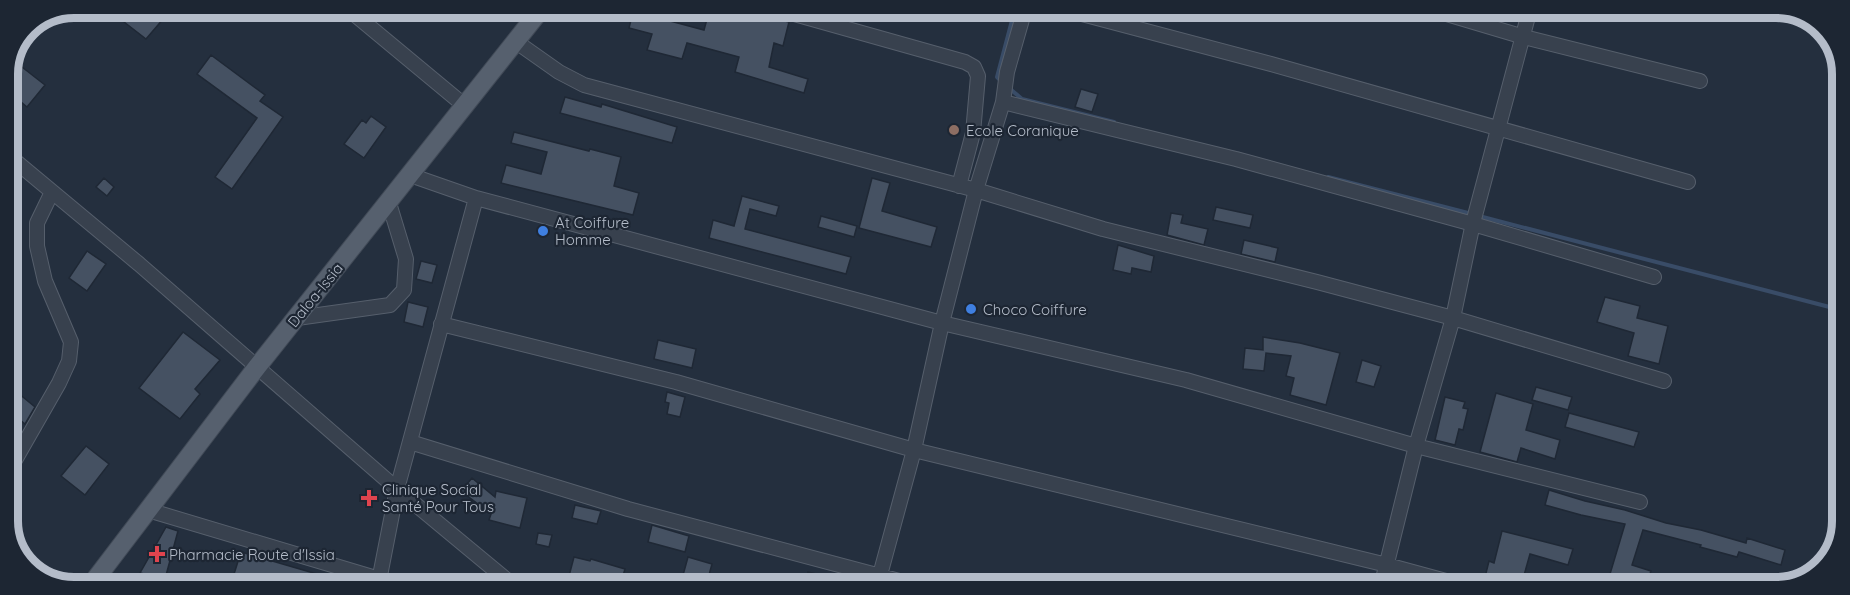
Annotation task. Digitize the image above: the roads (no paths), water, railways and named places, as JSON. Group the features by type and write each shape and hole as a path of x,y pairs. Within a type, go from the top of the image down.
{"main road":[{"name":"Daloa-Issia","path":"97,577 257,367 534,18"}],"street":[{"path":"359,18 465,106"},
{"path":"809,18 965,62 974,67 978,76 974,133 959,186"},
{"path":"879,577 914,450 942,323 976,190 1004,98 1006,75 1023,18"},
{"path":"1096,18 1500,128 1688,182"},
{"path":"1460,18 1524,37 1700,81"},
{"path":"1384,577 1416,446 1453,318 1473,223 1528,18"},
{"path":"515,41 559,72 584,85 976,190 1103,229 1453,318 1664,381"},
{"path":"1004,98 1473,223 1654,278"},
{"path":"18,163 139,264 397,489 503,577"},
{"path":"410,175 476,198 942,323 1186,380 1416,446 1640,502"},
{"path":"18,454 59,383 69,360 71,342 45,281 37,246 37,223 52,192"},
{"path":"380,577 397,489 476,198"},
{"path":"297,318 390,305 404,290 406,259 389,203"},
{"path":"441,324 675,382 914,450 1431,577"},
{"path":"410,442 861,577"},
{"path":"148,510 363,577"}],"waterway":[{"path":"1003,83 997,77 1013,18"},
{"path":"1009,88 1022,99 1114,122"},
{"path":"1328,177 1472,214"},
{"path":"1479,216 1832,308"}],"place":[{"name":"Ecole Coranique","path":"954,130"},
{"name":"At Coiffure Homme","path":"543,231"},
{"name":"Choco Coiffure","path":"971,309"},
{"name":"Clinique Social Santé Pour Tous","path":"369,498"},
{"name":"Pharmacie Route d'Issia","path":"157,554"}]}
